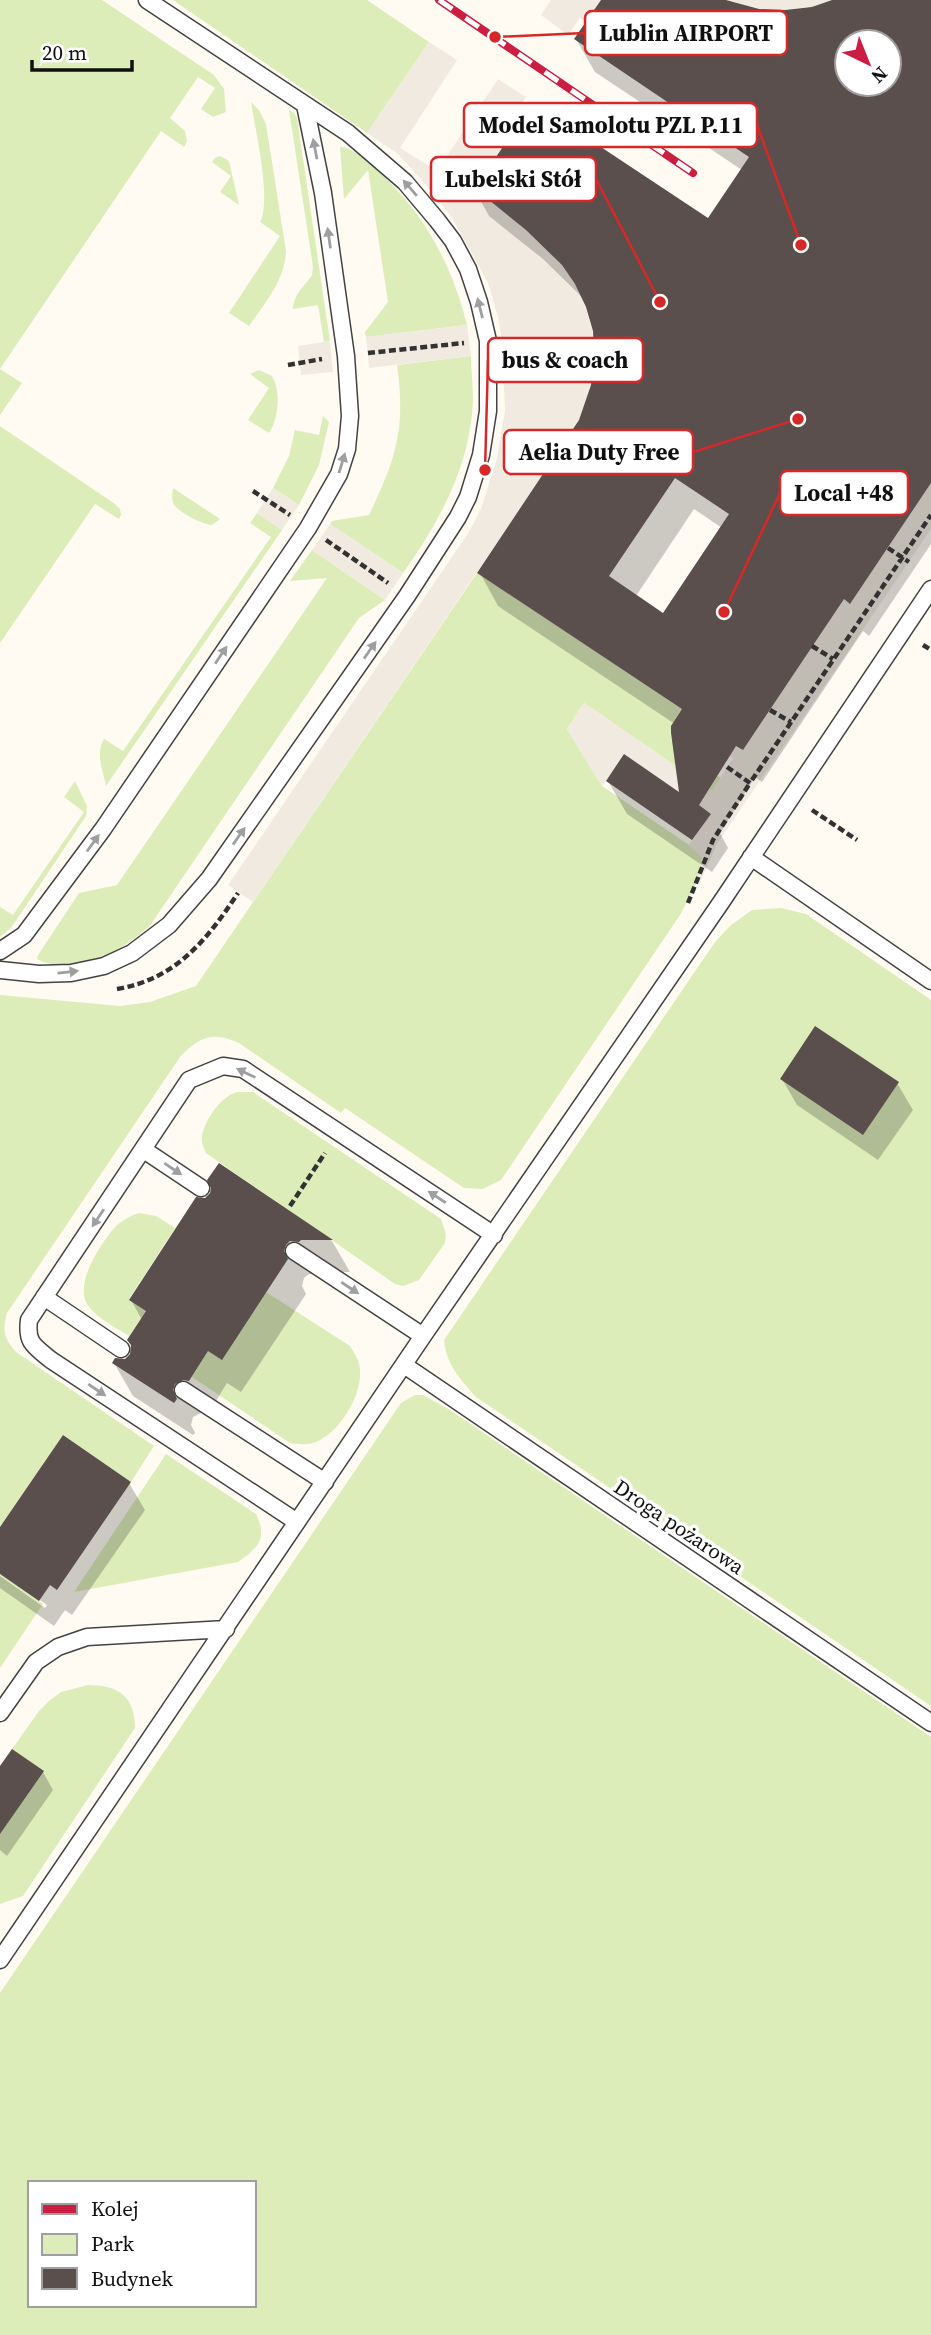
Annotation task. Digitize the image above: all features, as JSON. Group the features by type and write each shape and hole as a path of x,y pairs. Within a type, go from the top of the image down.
{"lane":[{"path":"0,970 39,974 71,973 104,966 132,953 169,925 209,879 407,596 458,517 468,497 481,455 488,411 488,341 479,302 468,269 445,230 392,169 348,133 147,0"},
{"path":"0,951 24,935 103,829 308,528 339,474 347,449 350,416 346,356 319,170 305,105"},
{"path":"2,1954 226,1629 931,589"},
{"path":"751,857 931,981"},
{"path":"297,1522 32,1345 27,1333 29,1320 189,1080 223,1066 243,1069 494,1235"},
{"path":"144,1150 201,1188"},
{"path":"294,1251 423,1336"},
{"path":"44,1297 121,1349"},
{"name":"Droga pożarowa","path":"404,1365 931,1723"},
{"path":"183,1390 325,1482"},
{"path":"0,1713 36,1662 58,1647 87,1637 226,1629"}],"path":[{"path":"288,365 488,341"},
{"path":"253,491 407,596"},
{"path":"687,905 713,840 931,515"},
{"path":"888,548 909,562"},
{"path":"916,655 923,645 931,650"},
{"path":"813,646 833,659"},
{"path":"770,710 791,722"},
{"path":"727,767 750,783"},
{"path":"819,800 812,811 857,840"},
{"path":"290,1206 339,1133"}],"green space":[{"path":"0,0 102,0 214,75 224,89 226,112 213,117 201,109 215,88 198,77 170,118 185,131 187,141 184,147 161,131 0,369"},
{"path":"173,0 367,0 429,42 367,133"},
{"path":"251,102 259,110 266,124 286,251 278,281 249,326 229,313 280,236 260,222 263,211 263,181"},
{"path":"289,110 297,118 330,341 324,342 318,305 293,309 297,294 312,275 313,267"},
{"path":"340,147 354,152 376,169 393,185 421,221 444,260 467,325 366,337 365,332 388,302 368,170 344,199"},
{"path":"220,156 229,161 239,205 220,192 231,176 212,162"},
{"path":"471,356 471,423 460,469 441,512 403,573 330,524 332,521 369,515 386,477 399,426 397,365"},
{"path":"0,369 22,383 0,415"},
{"path":"259,370 272,376 277,390 277,413 269,433 248,420 269,388 250,374"},
{"path":"323,416 329,422 319,465 299,505 273,488 289,456 295,430 319,435"},
{"path":"0,426 115,504 121,515 119,519 95,504 0,643"},
{"path":"173,488 220,519 212,525 182,512 173,502"},
{"path":"257,513 282,530 106,786 100,756 104,739 123,751 271,537 250,523"},
{"path":"312,550 385,600 359,618 149,927 121,947 93,960 57,964 37,959 79,893 117,885 327,578 290,581"},
{"path":"477,573 682,709 672,726 671,738 688,758 721,778 712,791 584,703 567,729 602,786 689,845 702,857 696,884 680,915 501,1180 483,1189 464,1188 345,1108 341,1113 239,1043 213,1037 200,1041 187,1050 7,1313 5,1324 5,1334 16,1352 154,1446 131,1482 63,1435 0,1527 0,995 120,1006 150,1002 196,986"},
{"path":"75,781 87,806 86,816 11,928 0,937 0,907 13,915 84,812 64,797"},
{"path":"781,908 806,914 931,1000 931,1706 476,1397 455,1371 445,1349 444,1340 715,942 731,925 752,910"},
{"path":"238,1092 253,1092 441,1219 446,1234 445,1243 419,1280 403,1286 395,1284 206,1153 202,1138 207,1122 220,1103"},
{"path":"139,1213 156,1216 175,1228 129,1299 146,1311 129,1336 94,1312 86,1302 84,1284 97,1252 109,1234 120,1223"},
{"path":"266,1292 350,1346 360,1367 357,1391 348,1411 334,1429 315,1443 290,1443 192,1377 208,1351"},
{"path":"415,1395 423,1395 450,1410 931,1737 931,2335 0,2335 0,1993 401,1403"},
{"path":"166,1454 256,1514 261,1536 256,1547 238,1562 74,1592"},
{"path":"0,1574 43,1604 0,1668"},
{"path":"88,1685 108,1687 123,1694 132,1708 135,1728 23,1896 0,1904 0,1766 49,1701 61,1692"}],"shaded area":[{"path":"551,0 601,0 587,22 580,18 568,35 541,15"},
{"path":"726,0 832,0 812,7 785,10 758,9"},
{"path":"429,42 457,60 400,148 437,171 498,79 526,97 515,114 521,119 501,150 490,165 483,161 526,230 562,265 581,294 593,331 594,363 591,385 579,422 253,902 228,885 469,532 481,509 497,458 505,411 502,340 488,283 451,216 426,185 397,153 367,133"},
{"path":"467,325 471,356 369,368 366,337"},
{"path":"330,341 333,372 301,375 298,346"},
{"path":"931,483 931,529 717,844 699,885 696,884 702,858 689,845 711,813 624,755 602,786 567,729 584,703 712,791 733,758 695,732 701,722 743,750 837,608 839,596 850,604"},
{"path":"273,488 299,505 282,530 257,513"},
{"path":"330,524 403,573 385,600 312,550"}],"building":[{"path":"601,0 726,0 759,9 785,10 812,7 832,0 931,0 931,483 850,604 844,599 743,750 736,746 699,805 711,814 692,840 606,781 624,754 679,792 671,726 682,709 477,573 579,420 591,385 594,352 593,331 586,307 562,265 526,230 468,183 483,161 490,166 533,102 708,218 749,157 574,39","holes":["675,478 729,514 663,613 609,576"]},
{"path":"815,1026 899,1082 863,1135 780,1079"},
{"path":"219,1163 333,1240 290,1241 286,1245 284,1251 288,1259 222,1360 208,1351 189,1381 183,1380 175,1384 173,1390 177,1399 174,1403 112,1363 115,1358 125,1359 130,1354 131,1345 127,1340 146,1311 129,1300 196,1197 205,1198 210,1193 207,1180"},
{"path":"63,1435 131,1482 57,1590 50,1585 39,1601 0,1574 0,1527"},
{"path":"12,1749 44,1771 0,1834 0,1766"}],"railway":[{"path":"439,0 693,173"}],"place":[{"name":"Lublin AIRPORT","path":"495,37"},
{"name":"Model Samolotu PZL P.11","path":"801,245"},
{"name":"Lubelski Stół","path":"660,302"},
{"name":"Aelia Duty Free","path":"798,419"},
{"name":"bus & coach","path":"485,470"},
{"name":"Local +48","path":"724,612"}]}
